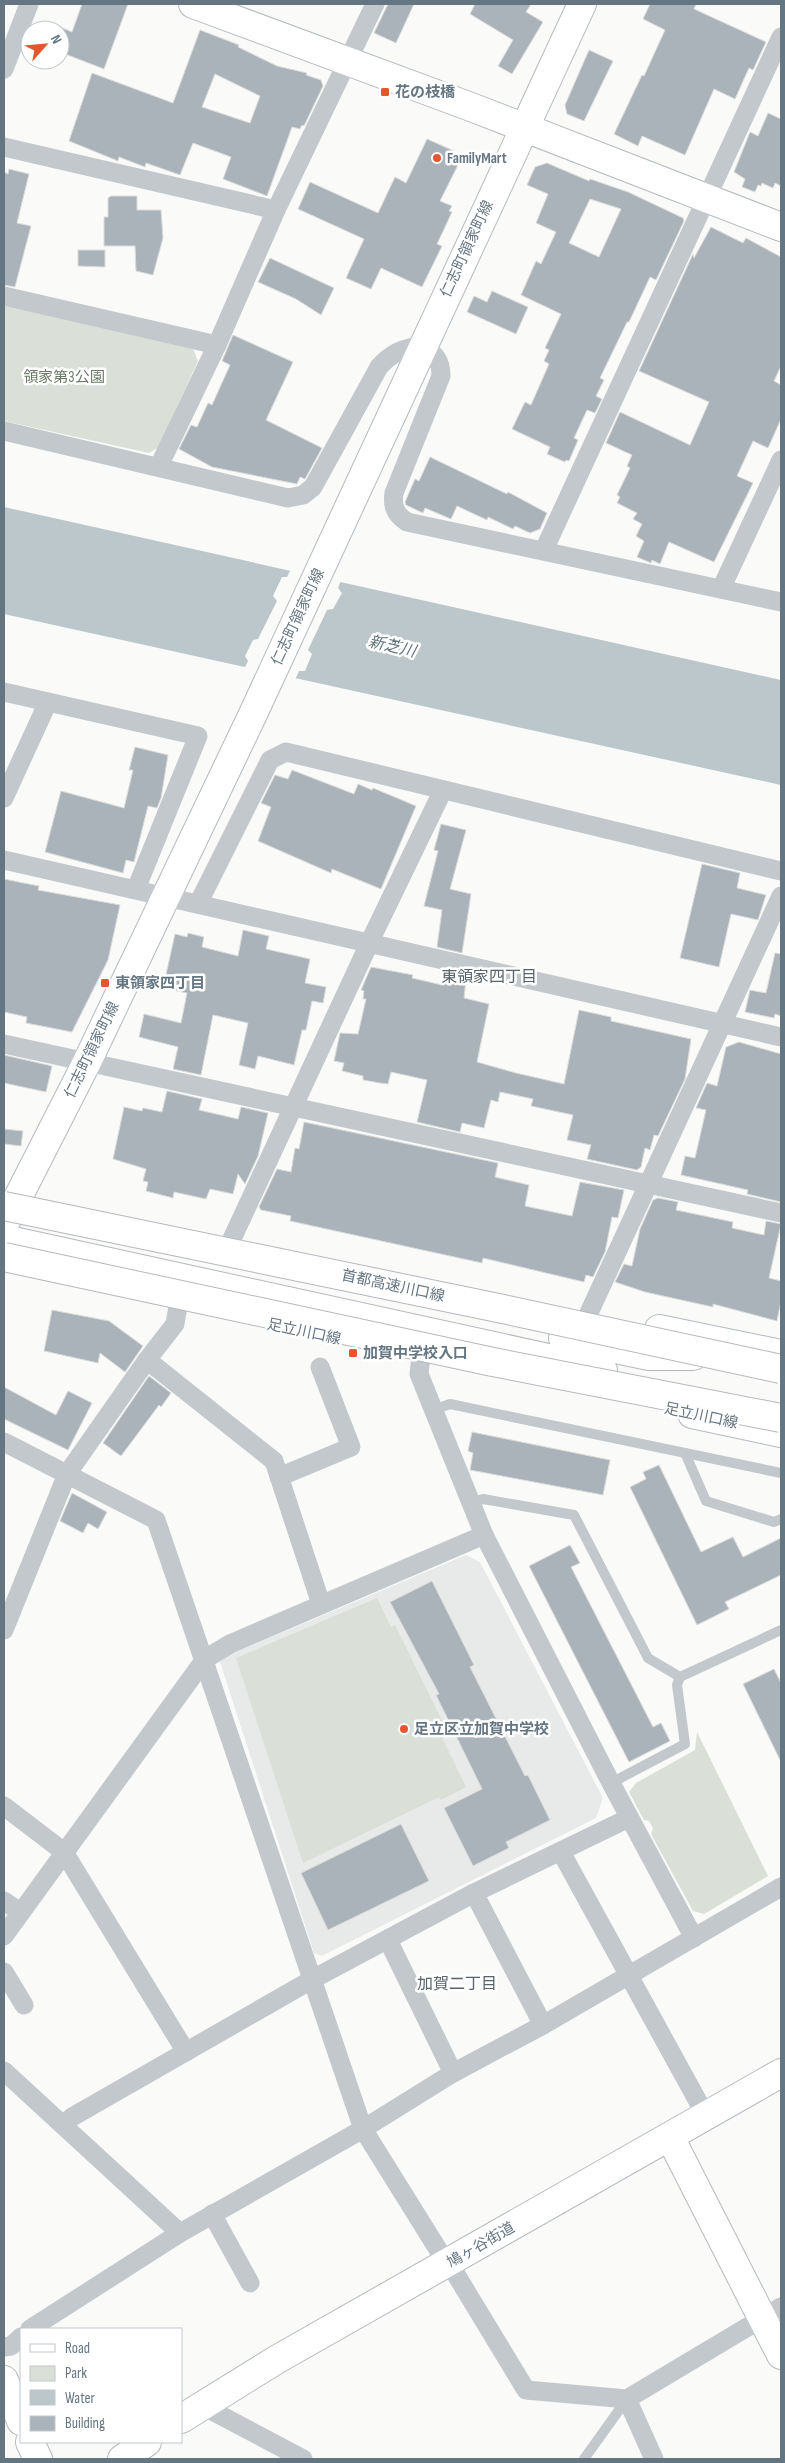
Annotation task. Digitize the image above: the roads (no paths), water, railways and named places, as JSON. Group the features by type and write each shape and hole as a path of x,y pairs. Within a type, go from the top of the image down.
{"main road":[{"path":"193,4 525,127 781,227"},
{"name":"仁志町領家町線","path":"4,1223 9,1199 88,1062 253,714 422,345 582,4"},
{"path":"9,1199 231,1241 781,1355"},
{"name":"首都高速川口線","path":"9,1199 781,1369"},
{"path":"4,1223 561,1349 781,1428"},
{"path":"4,1239 561,1349 649,1356 781,1355"},
{"path":"4,1258 502,1364 781,1428"},
{"name":"足立川口線","path":"4,1270 781,1428"},
{"name":"鳩ヶ谷街道","path":"192,2413 276,2360 781,2073"},
{"path":"670,2136 772,2312 781,2355"},
{"path":"4,2380 20,2419"},
{"path":"30,2443 38,2459"},
{"path":"122,2459 145,2443"}],"street":[{"path":"4,69 29,4"},
{"path":"159,466 217,345 276,210 375,4"},
{"path":"544,550 781,37"},
{"path":"4,146 276,210"},
{"path":"4,296 217,345"},
{"path":"4,431 159,466 288,498 303,495 312,487 379,367 388,357 400,350 422,345 435,354 441,365 441,376 394,493 392,505 398,516 407,522 781,602"},
{"path":"721,589 781,460"},
{"path":"4,692 198,736 136,889"},
{"path":"4,798 48,702"},
{"path":"198,904 270,760 286,752 781,871"},
{"path":"231,1241 443,790"},
{"path":"4,860 781,1037"},
{"path":"588,1315 781,896"},
{"path":"4,1044 781,1213"},
{"path":"4,1630 67,1474 147,1360 175,1324 178,1306"},
{"path":"421,1356 419,1374 484,1535 629,1818 694,1938"},
{"path":"147,1360 274,1461 321,1604"},
{"path":"279,1477 352,1447 320,1367"},
{"path":"4,1442 156,1520 363,2129 439,2252 449,2263 526,2390 627,2399 772,2312"},
{"path":"4,1936 204,1659 217,1650 484,1535"},
{"path":"4,1806 64,1852 186,2052"},
{"path":"62,2125 72,2117 313,1979 474,1894 629,1818"},
{"path":"561,1852 706,2116"},
{"path":"32,2328 180,2233 363,2129 453,2072 543,2025 781,1887"},
{"path":"474,1894 543,2025"},
{"path":"4,1901 20,1912"},
{"path":"388,1940 453,2072"},
{"path":"4,1972 24,2005"},
{"path":"4,2071 180,2233"},
{"path":"212,2214 250,2283"},
{"path":"4,2347 11,2346 20,2338"},
{"path":"627,2399 654,2459"},
{"path":"192,2413 303,2459"}],"lane":[{"path":"433,1410 450,1404 781,1473"},
{"path":"686,1453 706,1501 774,1522 781,1519"},
{"path":"471,1503 483,1499 574,1515 648,1658 680,1677"},
{"path":"680,1677 781,1630"},
{"path":"611,1783 685,1744 678,1685 680,1677"},
{"path":"584,2459 627,2399"}],"water":[{"name":"新芝川","path":"4,507 781,680 781,785 4,614"}],"place":[{"name":"花の枝橋","path":"385,92"},
{"name":"FamilyMart","path":"437,158"},
{"name":"東領家四丁目","path":"105,983"},
{"name":"加賀中学校入口","path":"353,1353"},
{"name":"足立区立加賀中学校","path":"404,1729"}],"district":[{"name":"東領家四丁目","path":"489,977"},
{"name":"加賀二丁目","path":"457,1984"}],"park label":[{"name":"領家第3公園","path":"64,377"}]}
